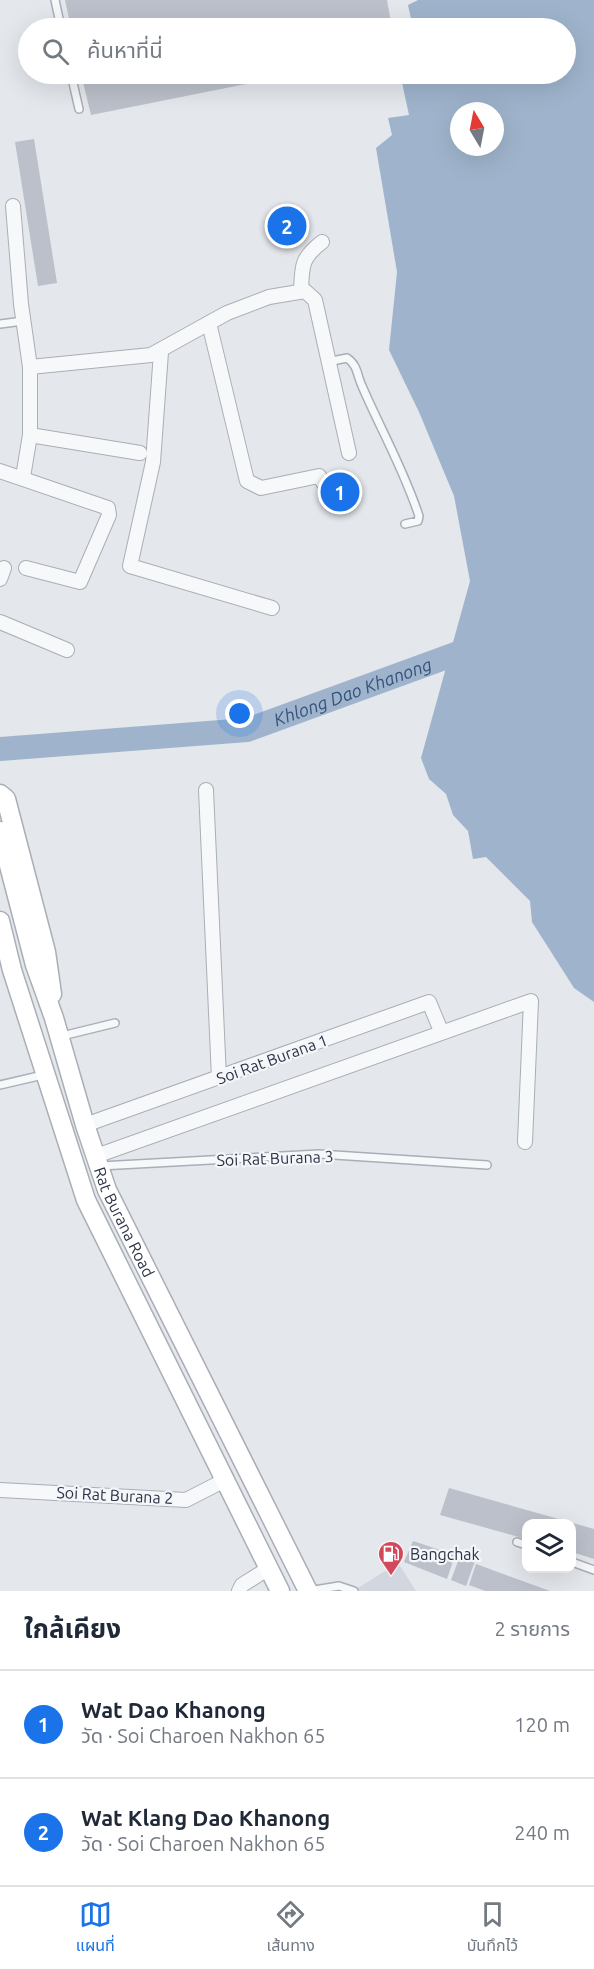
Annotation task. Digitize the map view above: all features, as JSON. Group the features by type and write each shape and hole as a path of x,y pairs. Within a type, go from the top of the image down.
{"main road":[{"path":"0,794 6,799 46,952 54,1018"},
{"name":"Rat Burana Road","path":"0,831 35,965 54,1018 85,1125 107,1190 308,1591"},
{"name":"Rat Burana Road","path":"0,921 6,968 30,1028 86,1200 269,1568 276,1590"},
{"path":"137,1301 158,1291"}],"street":[{"path":"11,206 30,367 30,435 23,477"},
{"path":"301,291 302,264 312,250 322,242"},
{"path":"30,367 151,355 226,313 269,297 301,291 309,293 315,300 349,453"},
{"path":"209,323 247,481 259,488 319,476 325,485"},
{"path":"160,352 153,462 130,566 272,608"},
{"path":"30,435 140,453"},
{"path":"0,471 108,508 109,515 80,582 26,568"},
{"path":"0,622 67,650"},
{"path":"206,790 219,1077"},
{"name":"Soi Rat Burana 1","path":"98,1161 441,1031 531,1001 525,1142"},
{"name":"Soi Rat Burana 1","path":"85,1125 429,1002 441,1031"},
{"name":"Soi Rat Burana 2","path":"0,1490 186,1500 225,1480"},
{"path":"239,1591 242,1585 269,1568"}],"lane":[{"path":"55,0 59,18"},
{"path":"73,84 79,109"},
{"path":"0,324 23,321"},
{"path":"327,362 347,358 355,366 360,384 408,483 419,516 418,521 405,524"},
{"path":"59,1036 115,1023"},
{"path":"0,1085 46,1075"},
{"name":"Soi Rat Burana 3","path":"98,1161 320,1154 487,1165"},
{"path":"517,1542 522,1544"},
{"path":"576,1563 594,1570"},
{"path":"308,1591 339,1586 354,1591"}],"shaded area":[{"name":"Bangchak","path":"398,1563 416,1591 353,1591"}],"water":[{"path":"418,0 594,0 594,1002 574,988 532,922 530,901 486,857 473,859 468,831 453,815 446,794 429,779 421,758 470,581 454,496 419,412 389,350 397,272 376,148 392,135 388,118 409,115 402,84 576,84 576,18 411,18 408,5"}],"building":[{"path":"65,0 387,0 390,18 69,18"},
{"path":"83,84 246,84 91,115"},
{"path":"34,139 57,283 38,286 15,142"},
{"path":"449,1488 559,1519 522,1519 522,1538 440,1515"},
{"path":"576,1524 594,1529 594,1559 576,1553"},
{"path":"413,1541 455,1555 447,1579 404,1562"},
{"path":"460,1556 475,1561 466,1586 451,1580"},
{"path":"476,1564 550,1591 485,1591 469,1585"}],"waterway":[{"name":"Khlong Dao Khanong","path":"0,749 247,730 480,645"}],"place":[{"name":"Wat Klang Dao Khanong","path":"287,226"},
{"name":"Wat Dao Khanong","path":"340,492"},
{"name":"Bangchak","path":"391,1577"}]}
